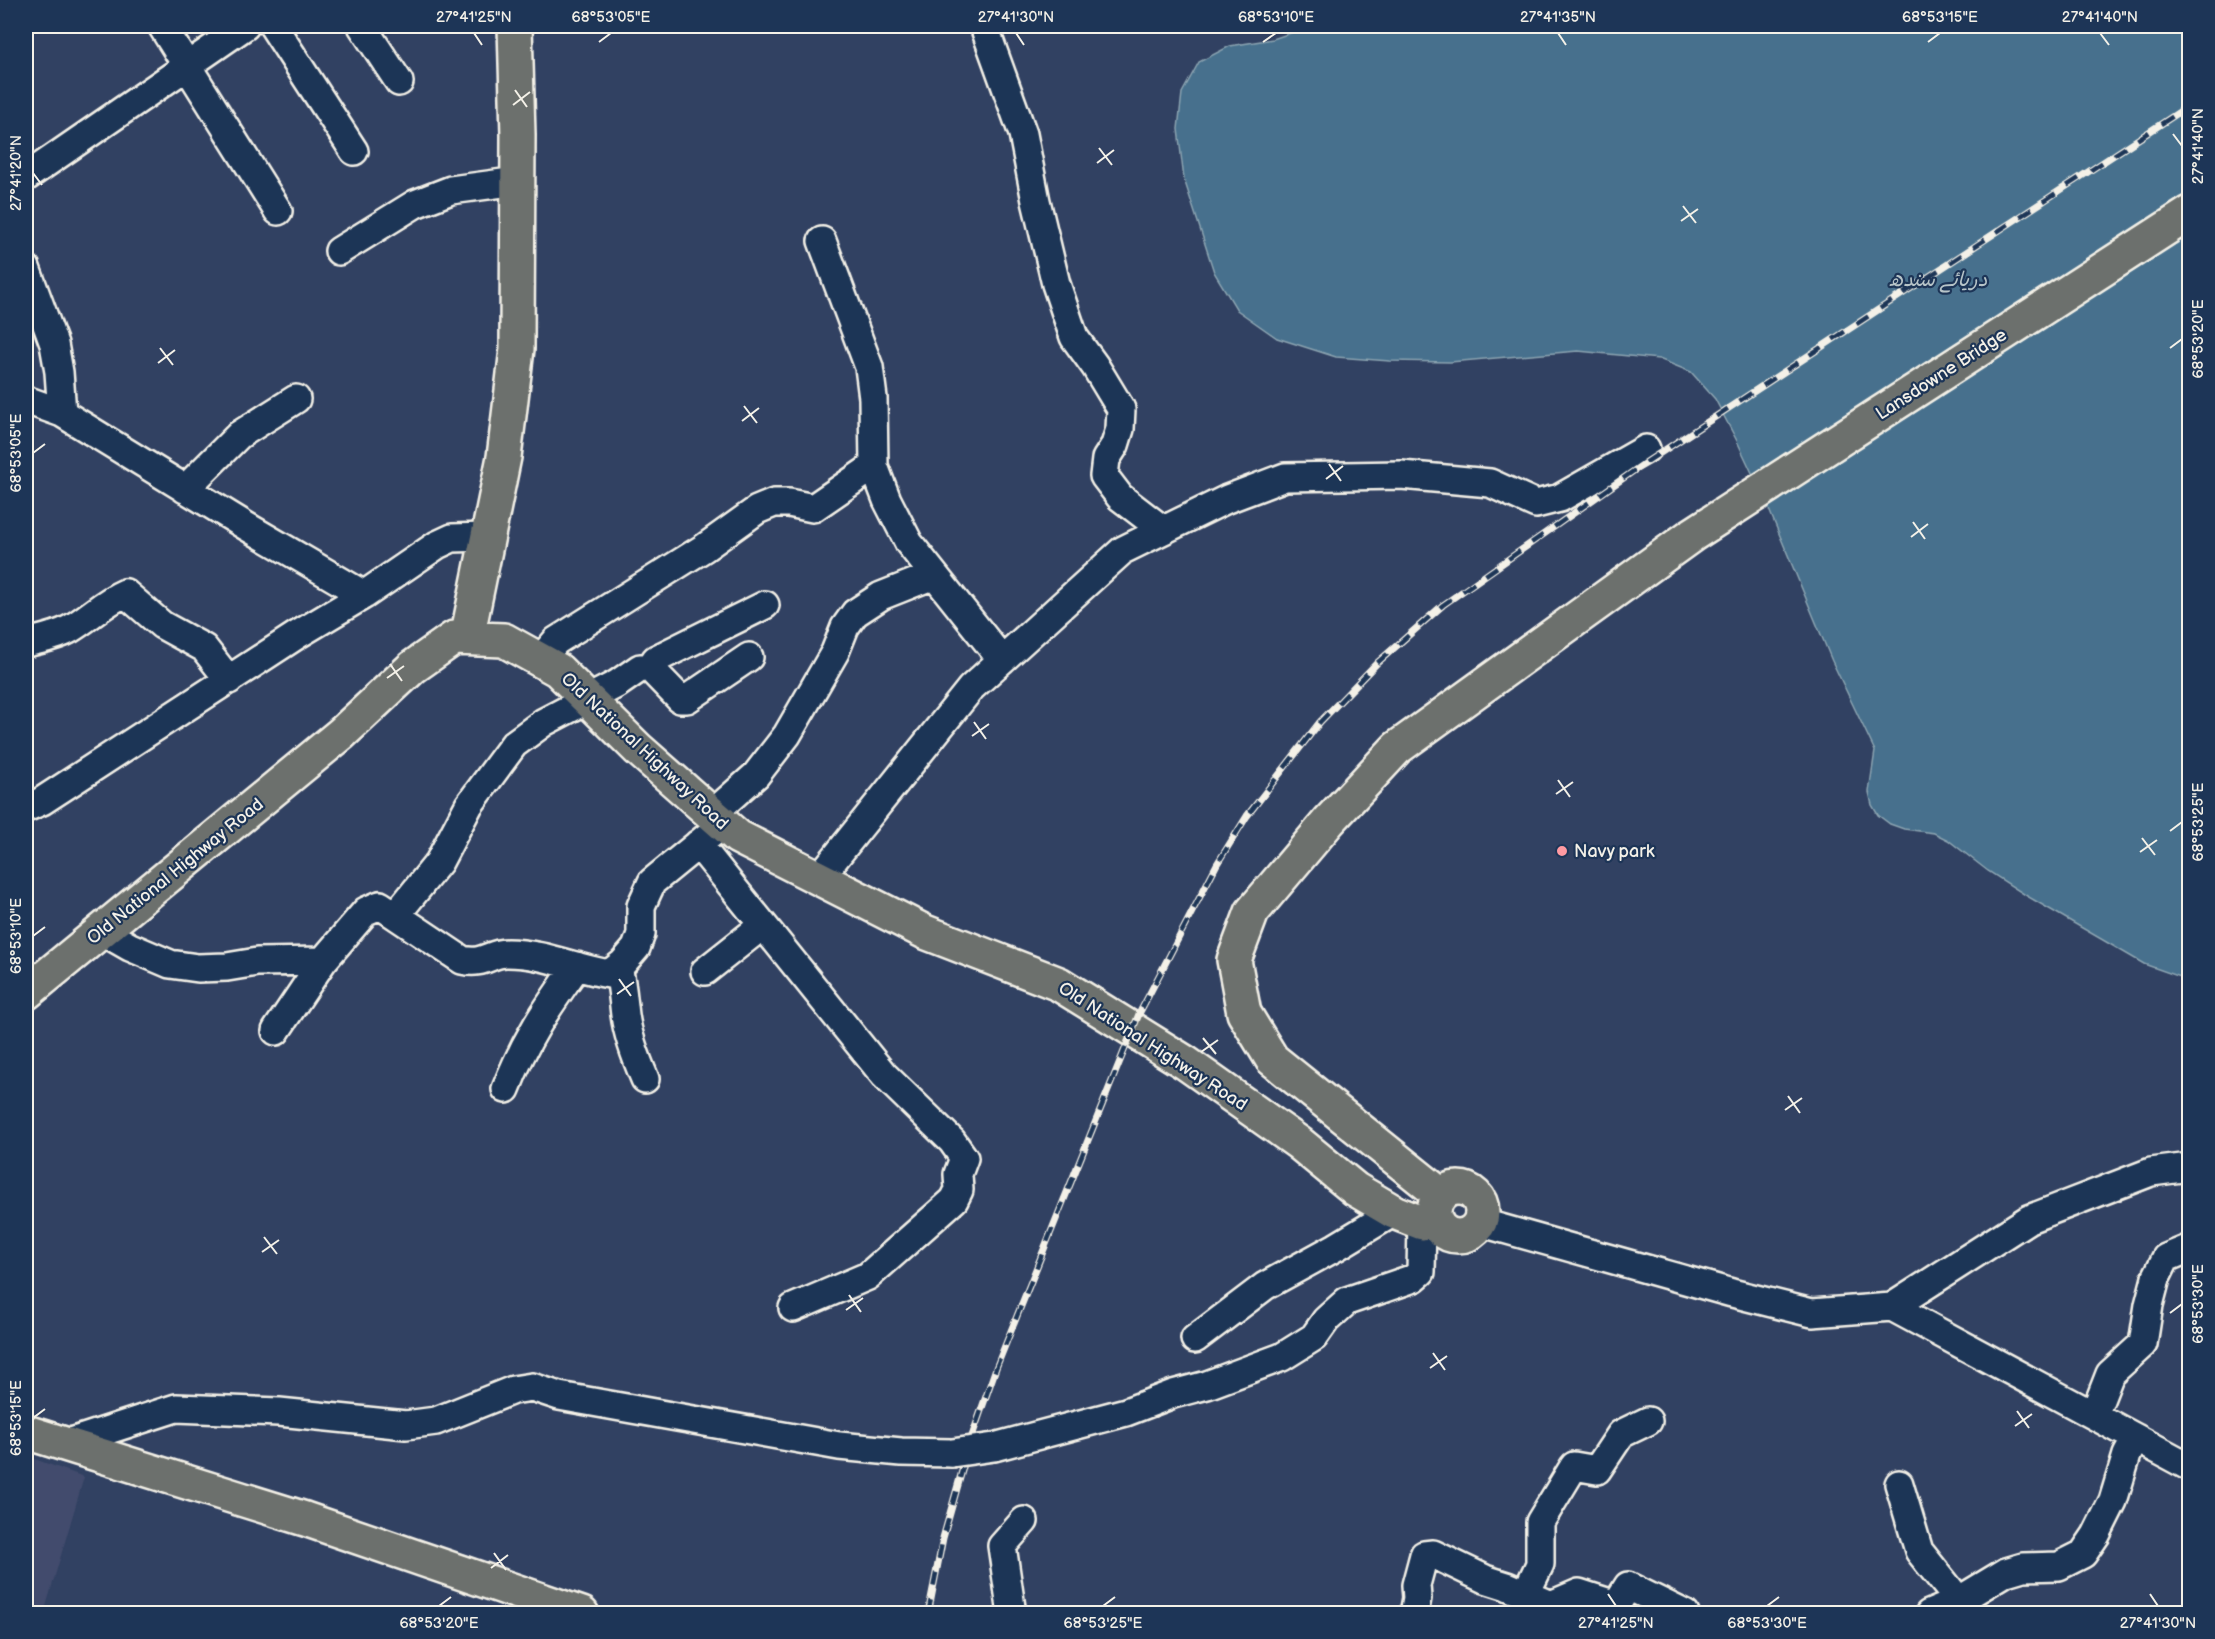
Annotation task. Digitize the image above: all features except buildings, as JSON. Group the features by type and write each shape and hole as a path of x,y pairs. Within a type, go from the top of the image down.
{"main road":[{"path":"467,638 504,456 517,349 516,26"},
{"name":"Lansdowne Bridge","path":"1423,1213 1272,1059 1244,1013 1234,960 1252,912 1329,820 1397,748 1692,536 2190,213"},
{"name":"Old National Highway Road","path":"26,993 341,734 413,667 454,638 504,640 558,670 638,749 738,837 925,932 1059,984 1186,1063 1299,1143 1354,1189 1423,1213"},
{"path":"1423,1213 1446,1233 1461,1236 1469,1233 1479,1222"},
{"path":"26,1432 305,1519 582,1614"},
{"path":"26,1448 300,1533 534,1614"}],"street":[{"path":"162,26 278,211"},
{"path":"26,177 184,60 223,26"},
{"path":"26,160 184,60 245,26"},
{"path":"273,26 354,151"},
{"path":"362,26 399,82"},
{"path":"984,26 1023,134 1056,284 1074,337 1121,409 1120,429 1115,445 1106,459 1104,476 1120,497 1163,530"},
{"path":"339,251 415,204 451,190 518,181"},
{"path":"822,241 869,367 873,398 874,466 887,500 909,543 1002,660"},
{"path":"26,268 54,344 62,413"},
{"path":"185,489 240,435 296,399"},
{"path":"26,400 62,413 364,595"},
{"path":"819,878 971,688 1123,550 1227,499 1285,477 1401,475 1490,483 1536,504 1560,498 1646,449"},
{"path":"540,660 556,641 704,548 757,510 774,503 789,503 813,508 874,466"},
{"path":"26,808 42,801 364,595 437,545 452,538 487,537"},
{"path":"276,1031 322,961 366,911 380,905 462,960 474,962 504,952 543,956 589,971 609,974 636,948 641,934 641,906 652,882 698,844 787,735 835,652 845,627 855,613 881,596 934,575"},
{"path":"26,643 55,636 70,629 111,600 125,594 162,625 204,648 229,680"},
{"path":"650,668 656,658 765,605"},
{"path":"396,915 439,862 469,805 514,744 544,722 586,698 617,684 640,668 650,668 675,695 680,699 687,699 749,657"},
{"path":"698,844 884,1075 952,1141 964,1158 958,1174 959,1190 954,1200 868,1276 793,1308"},
{"path":"705,971 763,925"},
{"path":"102,931 130,947 170,964 198,968 227,967 257,962 322,961"},
{"path":"506,1089 518,1058 537,1022 577,966"},
{"path":"618,967 632,1045 645,1079"},
{"path":"1479,1222 1812,1313 1892,1307 2029,1219 2151,1172 2190,1167"},
{"path":"65,1444 176,1408 279,1412 406,1425 436,1421 513,1390 532,1387 559,1396 838,1446 901,1452 952,1453 993,1447 1126,1412 1282,1357 1314,1337 1326,1320 1347,1301 1414,1278 1421,1272 1423,1213 1265,1286 1195,1339"},
{"path":"2094,1415 2110,1374 2143,1344 2156,1278 2166,1257 2190,1248"},
{"path":"1892,1307 2190,1467"},
{"path":"1526,1593 1540,1564 1540,1522 1574,1466 1597,1470 1621,1434 1648,1421"},
{"path":"1929,1614 1959,1601 2006,1572 2023,1567 2059,1566 2084,1554 2096,1536 2113,1501 2127,1455 2136,1438"},
{"path":"1899,1484 1919,1551 1959,1601"},
{"path":"1012,1614 1002,1546 1024,1521"},
{"path":"1414,1614 1417,1598 1416,1586 1424,1555 1433,1554 1485,1579 1526,1593 1551,1605 1579,1593 1616,1605 1628,1586 1685,1614"}],"shaded area":[{"path":"26,1456 84,1477 44,1613 26,1613"}],"water":[{"name":"دریائے سندھ","path":"1311,26 2189,26 2189,980 2144,964 2027,896 1988,871 1948,840 1934,833 1904,829 1890,824 1878,815 1872,805 1869,792 1875,751 1832,661 1768,507 1737,441 1715,399 1691,372 1659,359 1578,351 1450,362 1336,357 1277,338 1237,310 1214,272 1184,179 1178,129 1182,93 1199,62 1230,46 1273,39"}],"railway":[{"path":"928,1614 943,1538 971,1439 996,1368 1139,1014 1217,864 1247,816 1320,722 1377,663 1443,605 1645,463 2190,105"}],"place":[{"name":"Navy park","path":"1562,851"}]}
